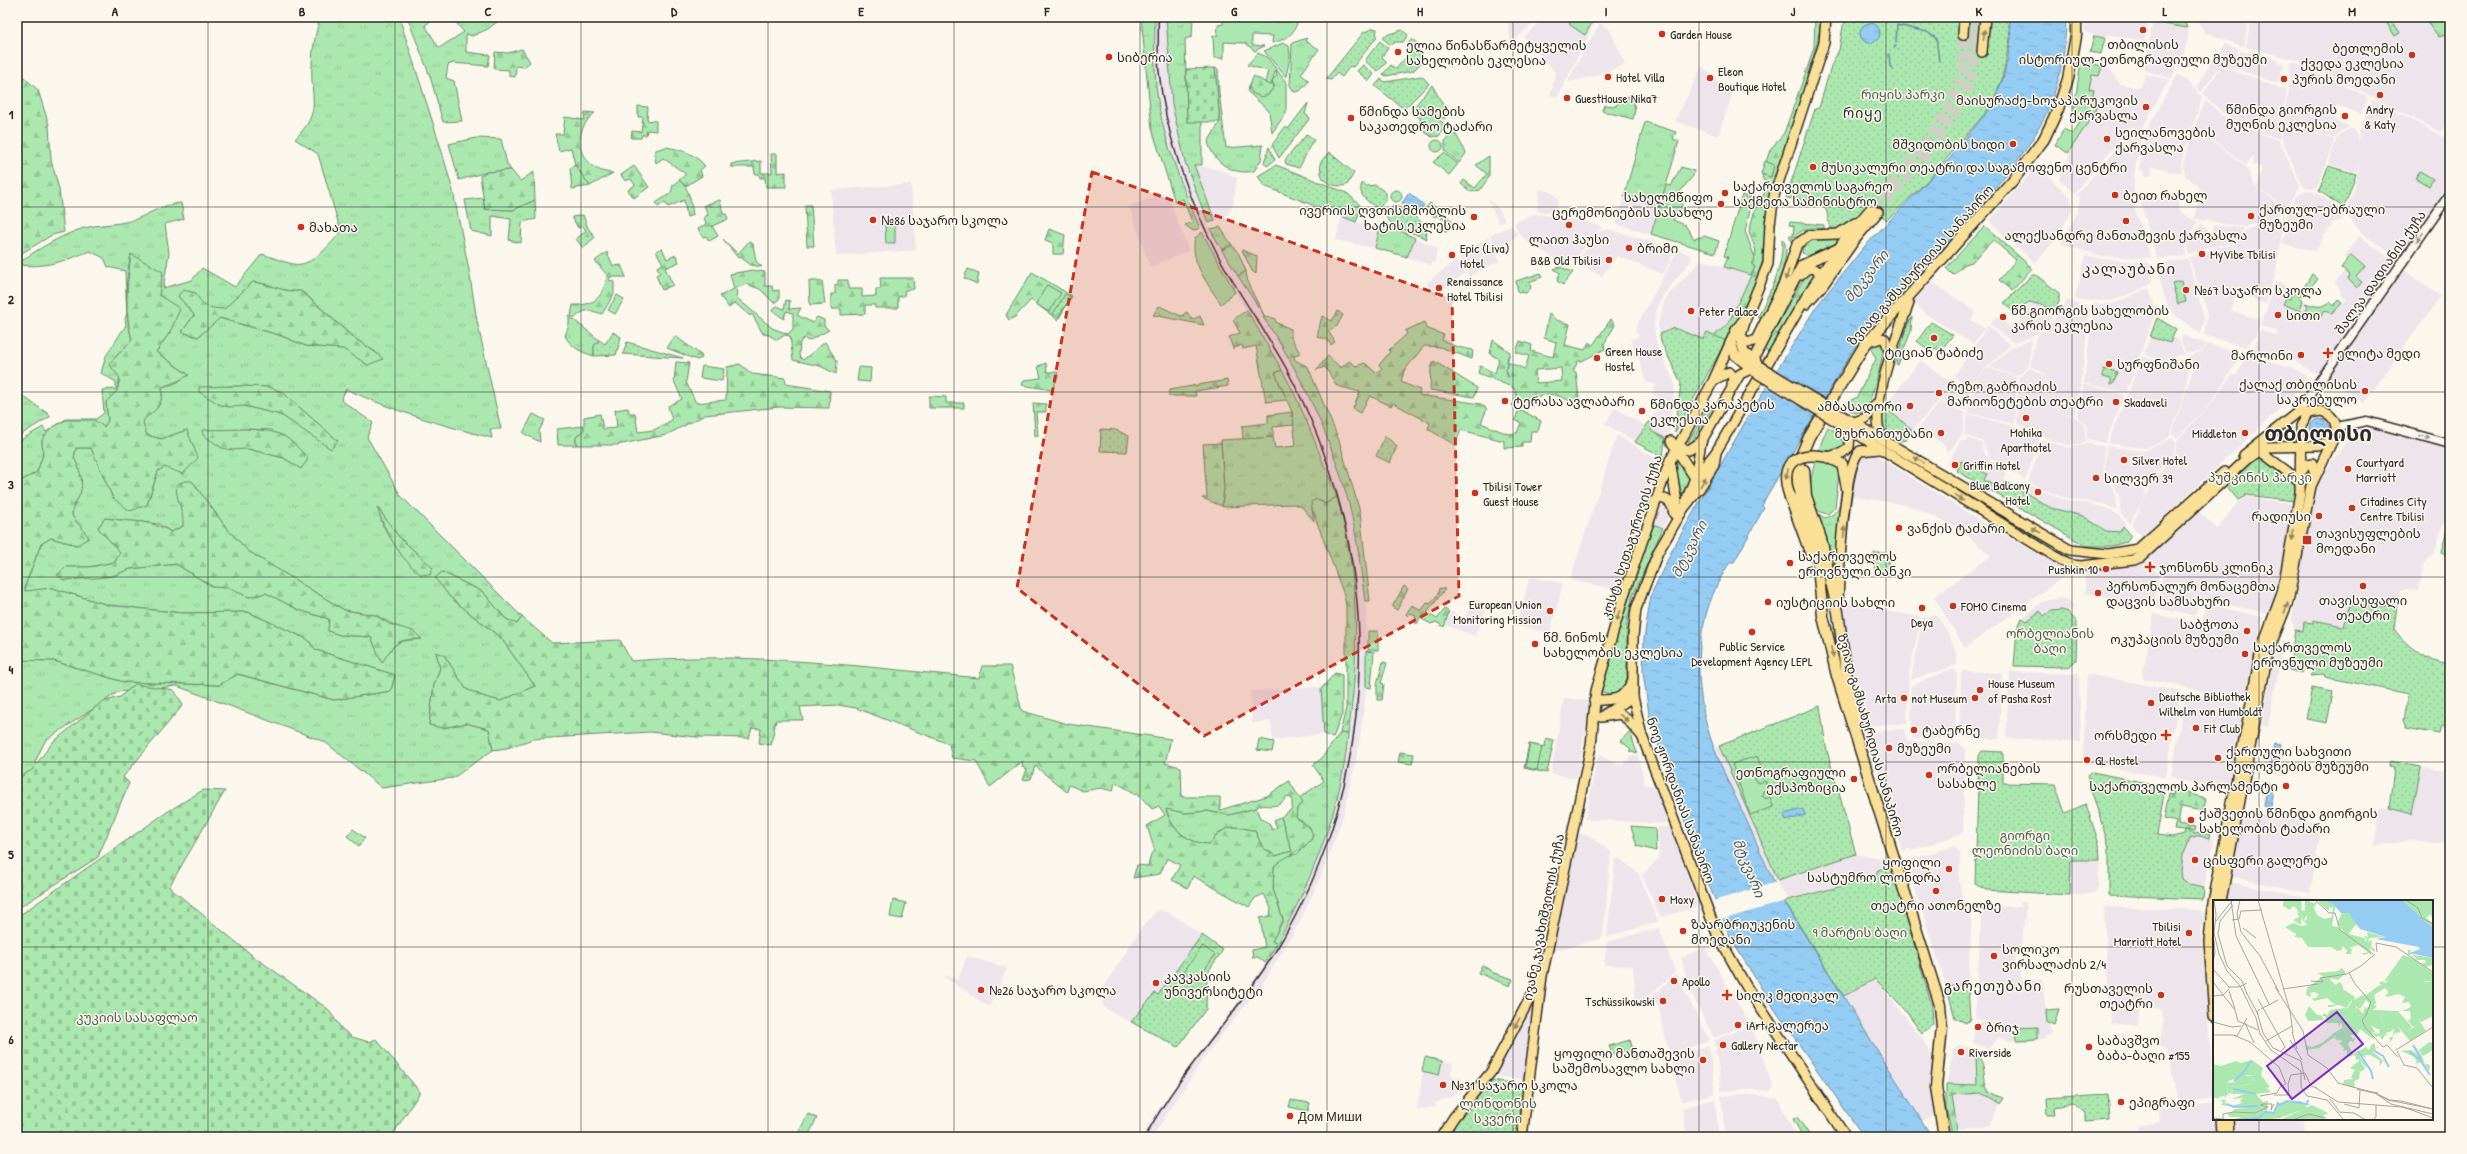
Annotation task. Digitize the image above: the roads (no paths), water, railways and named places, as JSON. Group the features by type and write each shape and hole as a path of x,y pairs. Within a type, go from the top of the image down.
{"highway":[{"name":"ზვიად გამსახურდიას სანაპირო","path":"1950,1137 1942,1092 1947,1028 1946,1000 1854,706 1847,678 1836,595 1821,539 1805,489 1805,462 1816,434 1854,369 1875,340 1896,319 2013,180 2041,143 2054,120 2068,79 2076,36 2076,17"},
{"name":"ზვიად გამსახურდიას სანაპირო","path":"1944,1137 1936,1087 1942,1031 1940,1005 1837,676 1823,616 1817,558 1798,490 1797,473 1800,458 1809,437 1857,355 1896,319 2022,178 2048,142 2059,120 2071,87 2079,47 2081,17"},
{"path":"1818,574 1790,497 1785,478 1790,464 1798,457 1806,454 1828,457 1842,464 1847,488"},
{"path":"1820,591 1827,596 1836,595"}],"main road":[{"path":"1755,368 1742,348 1741,335 1747,315 1768,264 1771,210 1824,43 1826,17"},
{"path":"1963,35 1964,17"},
{"path":"1982,52 1985,17"},
{"name":"შალვა დადიანის ქუჩა","path":"2312,394 2316,385 2450,194"},
{"name":"ნოე ჟორდანიას სანაპირო","path":"1695,478 1716,452 1802,307 1809,292 1864,216 1875,210 1823,285 1802,307"},
{"path":"1741,335 1748,343 1756,340 1779,295 1796,246 1801,239 1817,234 1838,234 1864,216"},
{"path":"1801,239 1800,252 1804,257 1813,259"},
{"path":"1755,368 1755,356 1792,286 1799,269 1813,259 1839,249 1854,241"},
{"path":"1792,286 1810,268 1818,271 1821,277"},
{"name":"კოსტა ხეთაგუროვის ქუჩა","path":"1576,822 1595,725 1594,701 1624,595 1654,502 1670,460 1674,444 1682,437 1713,381 1731,342 1747,315"},
{"path":"1886,440 1877,426 1878,400 1891,356 1896,319"},
{"path":"1875,340 1880,338 1887,341 1891,356"},
{"path":"1731,342 1735,355 1846,423 1879,449 2062,560 2073,565 2081,566 2141,557 2247,459 2260,451 2268,447 2323,446 2334,437 2336,424 2329,414 2321,411 2309,413 2298,412"},
{"path":"1680,515 1695,478 1699,447 1740,374 1755,368"},
{"path":"1713,381 1729,372 1733,376 1732,387"},
{"path":"1846,423 1886,440 2070,550 2122,554 2144,546 2237,460 2298,412 2312,394"},
{"path":"2214,900 2261,650 2282,593 2301,482 2299,447 2302,421 2309,413 2312,394"},
{"path":"1846,423 1866,418 1878,400"},
{"path":"2221,900 2268,652 2288,602 2311,486 2334,437 2342,426 2367,421 2450,444"},
{"path":"1828,457 1842,453 1849,447 1850,436 1846,423"},
{"path":"2301,430 2304,438 2314,445"},
{"path":"1682,437 1682,445 1686,450"},
{"path":"1674,444 1686,450 1699,447"},
{"path":"1674,444 1695,478"},
{"path":"1699,447 1703,459 1716,452"},
{"path":"1892,457 1890,450 1893,447 1898,447"},
{"path":"1836,595 1847,488 1856,455 1863,449 1879,449"},
{"path":"2260,451 2301,482"},
{"name":"ნოე ჟორდანიას სანაპირო","path":"1716,452 1711,468 1699,489 1680,515 1658,552 1636,609 1632,636 1633,697 1642,736 1707,912 1724,949 1746,986 1846,1137"},
{"path":"1670,460 1680,515"},
{"path":"2301,472 2307,464 2312,463 2315,477"},
{"path":"1654,502 1660,498 1670,502 1680,515"},
{"path":"2062,560 2072,560 2073,553 2070,550"},
{"path":"1594,701 1614,700 1623,696 1632,682"},
{"path":"1595,725 1601,717 1633,697"},
{"path":"1601,717 1620,714 1628,720 1642,736"},
{"name":"ივანე ჯავახიშვილის ქუჩა","path":"1522,1137 1542,976 1569,844 1576,822"},
{"path":"2213,904 2208,941 2213,1004"},
{"path":"1441,1137 1454,1118 1491,1072 1542,976"},
{"path":"1530,998 1535,994 1540,997"},
{"path":"2222,1120 2223,1137"},
{"path":"2229,1120 2230,1137"}],"water":[{"name":"მტკვარი","path":"2009,17 2066,17 2064,51 2058,81 2049,107 2037,132 2022,155 2004,177 1961,224 1959,232 1911,284 1903,288 1853,350 1765,499 1762,506 1764,508 1734,562 1730,562 1718,584 1709,606 1703,629 1699,677 1702,701 1714,748 1725,775 1784,902 1932,1137 1864,1137 1775,1010 1731,939 1697,856 1650,721 1643,672 1644,639 1651,595 1673,548 1748,417 1816,307 1864,247 1949,159 1991,107 2003,79 2007,61 2011,38"},
{"path":"1870,23 1877,26 1880,33 1877,40 1870,43 1863,40 1860,33 1863,26"},
{"path":"1409,193 1424,205 1417,214 1402,203"},
{"path":"2318,419 2324,420 2329,427 2327,433 2320,437 2312,434 2310,429 2312,423"},
{"path":"2274,744 2281,745 2278,766 2270,765"},
{"path":"2267,784 2274,785 2270,806 2263,805"},
{"path":"1803,809 1805,815 1786,821 1784,814"}],"waterway":[{"path":"1896,43 1897,25 1927,32 1936,38 1939,61"},
{"path":"1889,54 1890,66 1893,69"},
{"path":"1508,357 1506,370 1508,377"}],"tunnel":[{"path":"1878,212 1932,147 1957,110 1972,75 1976,39 1976,17"},
{"path":"1872,207 1923,145 1938,124 1951,101 1961,77 1968,52 1970,25"},
{"path":"1962,63 1963,35"}],"railway":[{"path":"1145,1137 1159,1112 1191,1066 1260,976 1275,952 1311,883 1337,810 1353,736 1359,662 1355,586 1342,512 1319,439 1286,368 1219,257 1198,213 1180,168 1162,96 1158,65 1158,17"}],"place":[{"name":"თბილისის ისტორიულ-ეთნოგრაფიული მუზეუმი","path":"2143,30"},
{"name":"Garden House","path":"1662,34"},
{"name":"ელია წინასწარმეტყველის სახელობის ეკლესია","path":"1398,52"},
{"name":"ბეთლემის ქვედა ეკლესია","path":"2412,55"},
{"name":"სიბერია","path":"1109,57"},
{"name":"Hotel Villa","path":"1608,77"},
{"name":"Eleon Boutique Hotel","path":"1710,78"},
{"name":"პურის მოედანი","path":"2284,79"},
{"name":"Andry & Katy","path":"2380,95"},
{"name":"GuestHouse Nika7","path":"1567,98"},
{"name":"მაისურაძე-ხოჯაპარუკოვის ქარვასლა","path":"2146,107"},
{"name":"წმინდა გიორგის მუღნის ეკლესია","path":"2345,116"},
{"name":"წმინდა სამების საკათედრო ტაძარი","path":"1351,118"},
{"name":"სეილანოვების ქარვასლა","path":"2107,139"},
{"name":"მშვიდობის ხიდი","path":"2013,144"},
{"name":"მუსიკალური თეატრი და საგამოფენო ცენტრი","path":"1813,167"},
{"name":"საქართველოს საგარეო საქმეთა სამინისტრო","path":"1725,193"},
{"name":"ბეით რახელ","path":"2115,195"},
{"name":"სახელმწიფო ცერემონიების სასახლე","path":"1721,204"},
{"name":"ქართულ-ებრაული მუზეუმი","path":"2251,216"},
{"name":"ივერიის ღვთისმშობლის ხატის ეკლესია","path":"1474,217"},
{"name":"№86 საჯარო სკოლა","path":"873,220"},
{"name":"ალექსანდრე მანთაშევის ქარვასლა","path":"2126,221"},
{"name":"ლაით ჰაუსი","path":"1569,225"},
{"name":"მახათა","path":"301,227"},
{"name":"ბრიმი","path":"1629,248"},
{"name":"MyVibe Tbilisi","path":"2202,254"},
{"name":"Epic (Liva) Hotel","path":"1452,255"},
{"name":"B&B Old Tbilisi","path":"1609,260"},
{"name":"Renaissance Hotel Tbilisi","path":"1439,288"},
{"name":"№67 საჯარო სკოლა","path":"2186,290"},
{"name":"Peter Palace","path":"1691,311"},
{"name":"სითი","path":"2278,315"},
{"name":"წმ.გიორგის სახელობის კარის ეკლესია","path":"2003,317"},
{"name":"ტიციან ტაბიძე","path":"1934,338"},
{"name":"ელიტა მედი","path":"2328,353"},
{"name":"მარლინი","path":"2301,355"},
{"name":"Green House Hostel","path":"1597,358"},
{"name":"სურფნიშანი","path":"2109,364"},
{"name":"ქალაქ თბილისის საკრებულო","path":"2365,391"},
{"name":"რეზო გაბრიაძის მარიონეტების თეატრი","path":"1939,393"},
{"name":"ტერასა ავლაბარი","path":"1505,401"},
{"name":"Skadaveli","path":"2116,402"},
{"name":"ამბასადორი","path":"1910,406"},
{"name":"წმინდა კარაპეტის ეკლესია","path":"1642,411"},
{"name":"Mohika Aparthotel","path":"2026,418"},
{"name":"მუხრანთუბანი","path":"1941,433"},
{"name":"Middleton","path":"2245,433"},
{"name":"Silver Hotel","path":"2124,460"},
{"name":"Griffin Hotel","path":"1955,465"},
{"name":"Courtyard Marriott","path":"2348,469"},
{"name":"სილვერ 39","path":"2096,478"},
{"name":"Blue Balcony Hotel","path":"2038,492"},
{"name":"Tbilisi Tower Guest House","path":"1475,493"},
{"name":"Citadines City Centre Tbilisi","path":"2352,508"},
{"name":"რადიუსი","path":"2319,516"},
{"name":"ვანქის ტაძარი","path":"1899,528"},
{"name":"თავისუფლების მოედანი","path":"2307,540"},
{"name":"საქართველოს ეროვნული ბანკი","path":"1790,563"},
{"name":"ჯონსონს კლინიკ","path":"2150,567"},
{"name":"Pushkin 10","path":"2106,569"},
{"name":"თავისუფალი თეატრი","path":"2363,586"},
{"name":"პერსონალურ მონაცემთა დაცვის სამსახური","path":"2098,593"},
{"name":"იუსტიციის სახლი","path":"1768,602"},
{"name":"FOMO Cinema","path":"1953,606"},
{"name":"Deya","path":"1922,608"},
{"name":"European Union Monitoring Mission","path":"1550,611"},
{"name":"საბჭოთა ოკუპაციის მუზეუმი","path":"2247,631"},
{"name":"Public Service Development Agency LEPL","path":"1752,632"},
{"name":"წმ. ნინოს სახელობის ეკლესია","path":"1535,644"},
{"name":"საქართველოს ეროვნული მუზეუმი","path":"2245,654"},
{"name":"House Museum of Pasha Rost","path":"1980,690"},
{"name":"Arta","path":"1904,698"},
{"name":"not Museum","path":"1975,698"},
{"name":"Deutsche Bibliothek Wilhelm von Humboldt","path":"2151,703"},
{"name":"Fit Club","path":"2196,728"},
{"name":"ტაბერნე","path":"1914,730"},
{"name":"ორსმედი","path":"2166,735"},
{"name":"მუზეუმი","path":"1889,748"},
{"name":"ქართული სახვითი ხელოვნების მუზეუმი","path":"2218,758"},
{"name":"GL Hostel","path":"2087,760"},
{"name":"ორბელიანების სასახლე","path":"1929,775"},
{"name":"ეთნოგრაფიული ექსპოზიცია","path":"1854,779"},
{"name":"საქართველოს პარლამენტი","path":"2286,786"},
{"name":"ქაშვეთის წმინდა გიორგის სახელობის ტაძარი","path":"2191,820"},
{"name":"ცისფერი გალერეა","path":"2195,860"},
{"name":"ყოფილი სასტუმრო ლონდრა","path":"1949,869"},
{"name":"თეატრი ათონელზე","path":"1936,891"},
{"name":"Moxy","path":"1662,899"},
{"name":"ზაარბრიუკენის მოედანი","path":"1683,931"},
{"name":"Tbilisi Marriott Hotel","path":"2189,933"},
{"name":"სოლიკო ვირსალაძის 2/4","path":"1994,956"},
{"name":"Apollo","path":"1674,981"},
{"name":"კავკასიის უნივერსიტეტი","path":"1156,983"},
{"name":"№26 საჯარო სკოლა","path":"981,990"},
{"name":"სილკ მედიკალ","path":"1727,995"},
{"name":"რუსთაველის თეატრი","path":"2161,995"},
{"name":"Tschüssikowski","path":"1663,1001"},
{"name":"iArt გალერეა","path":"1738,1025"},
{"name":"ბრიჯ","path":"1978,1027"},
{"name":"Gallery Nectar","path":"1723,1045"},
{"name":"საბავშვო ბაბა-ბაღი #155","path":"2089,1047"},
{"name":"Riverside","path":"1961,1052"},
{"name":"ყოფილი მანთაშევის საშემოსავლო სახლი","path":"1703,1060"},
{"name":"№31 საჯარო სკოლა","path":"1443,1085"},
{"name":"ეპიგრაფი","path":"2121,1102"},
{"name":"Дом Миши","path":"1290,1116"}],"district":[{"name":"რიყე","path":"1863,113"},
{"name":"კალაუბანი","path":"2129,269"},
{"name":"თბილისი","path":"2318,434"},
{"name":"გარეთუბანი","path":"1993,986"}],"park label":[{"name":"რიყის პარკი","path":"1903,94"},
{"name":"პუშკინის პარკი","path":"2260,477"},
{"name":"ორბელიანის ბაღი","path":"2050,640"},
{"name":"გიორგი ლეონიძის ბაღი","path":"2025,842"},
{"name":"9 მარტის ბაღი","path":"1860,932"},
{"name":"კუკიის სასაფლაო","path":"137,1017"},
{"name":"ლონდონის სკვერი","path":"1498,1110"}]}
